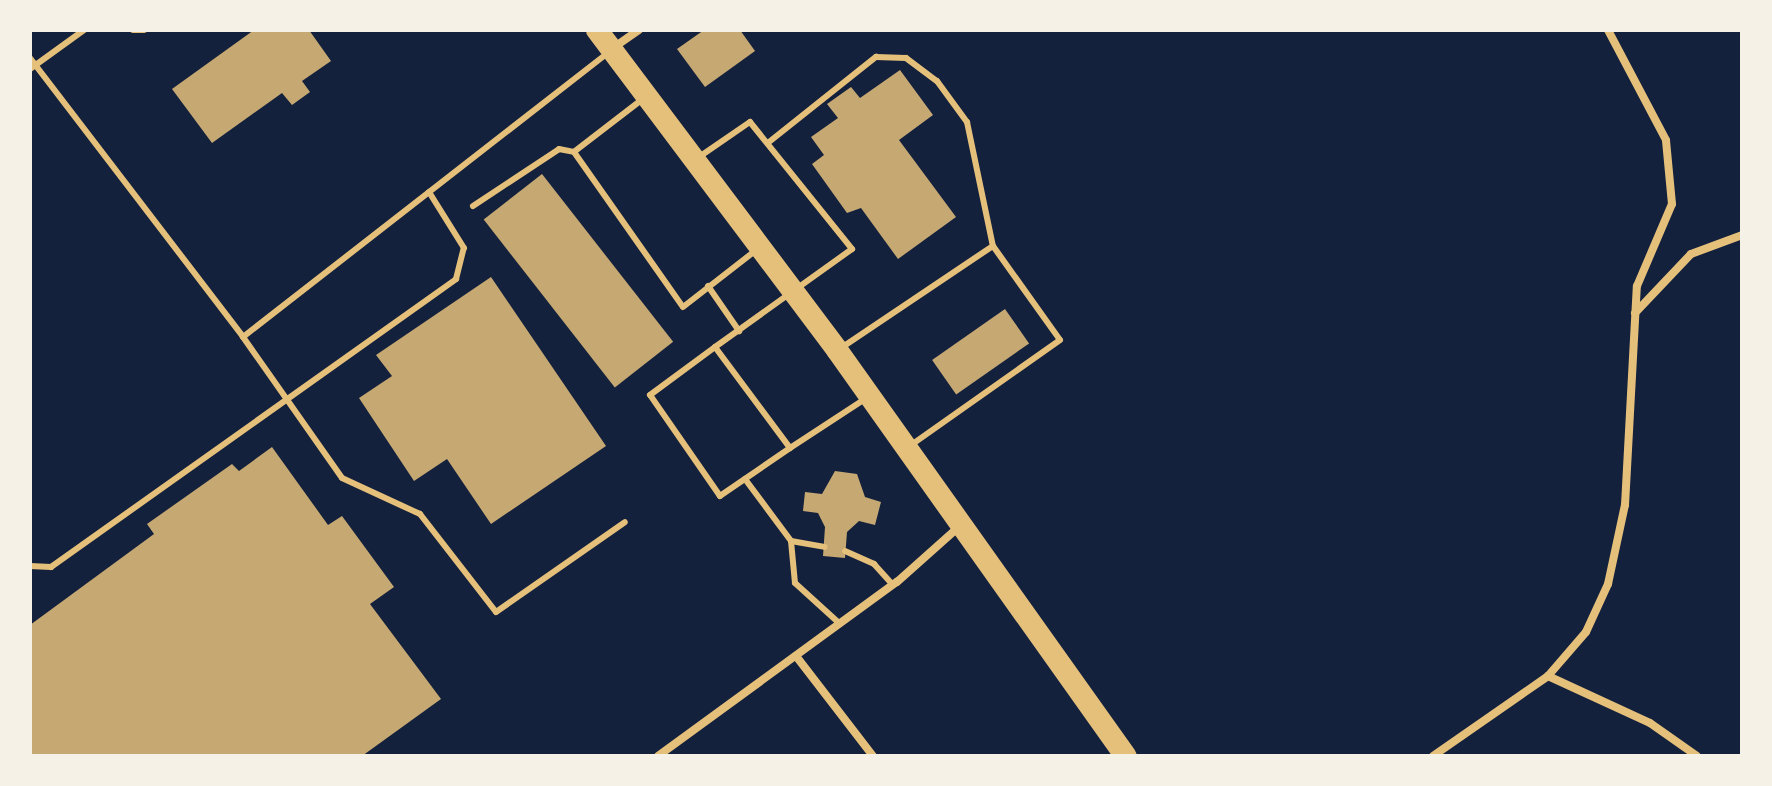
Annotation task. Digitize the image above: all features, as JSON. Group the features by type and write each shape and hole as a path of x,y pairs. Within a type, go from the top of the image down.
{"highway":[{"path":"597,30 908,447 1125,756"}],"street":[{"path":"611,50 639,30"},
{"path":"1433,756 1548,676 1599,609 1620,538 1639,278 1672,204 1672,164 1651,101 1608,30"},
{"path":"1635,313 1691,254 1742,235"},
{"path":"658,756 671,752 893,585 961,524"},
{"path":"796,656 873,756"},
{"path":"1548,676 1650,723 1697,756"}],"lane":[{"path":"33,67 84,30"},
{"path":"133,30 137,36 144,30"},
{"path":"243,337 611,50"},
{"path":"769,142 876,57 906,58 937,81 967,122 993,246 1060,340 908,447"},
{"path":"30,58 33,67 243,337 342,478 420,514 496,612 625,522"},
{"path":"574,152 647,96"},
{"path":"695,159 750,122 852,249 796,295 715,347 650,395 720,496 868,397"},
{"path":"473,206 559,149 574,152 683,307 761,246"},
{"path":"30,566 51,567 456,279 464,248 429,192"},
{"path":"837,350 993,246"},
{"path":"708,286 739,331"},
{"path":"715,347 790,448"},
{"path":"745,479 791,541 795,583 840,624"},
{"path":"791,541 824,547"},
{"path":"845,551 874,564 893,585"}],"building":[{"path":"254,30 309,30 331,61 302,81 310,92 292,105 282,93 212,143 172,89"},
{"path":"704,30 740,30 755,51 705,87 677,49"},
{"path":"900,70 933,115 899,140 956,217 898,259 861,208 847,213 812,164 824,155 811,137 838,118 827,104 851,87 860,98"},
{"path":"542,174 673,342 615,387 484,220"},
{"path":"491,277 606,446 491,524 447,459 414,481 359,398 392,376 376,355"},
{"path":"1005,309 1029,343 956,394 932,360"},
{"path":"272,447 328,525 342,516 394,587 370,604 441,699 362,756 30,756 30,625 154,534 147,524 232,464 239,471"},
{"path":"835,471 857,474 865,497 881,502 875,525 859,521 847,532 845,558 823,556 825,527 818,513 803,511 805,492 822,494"}]}
